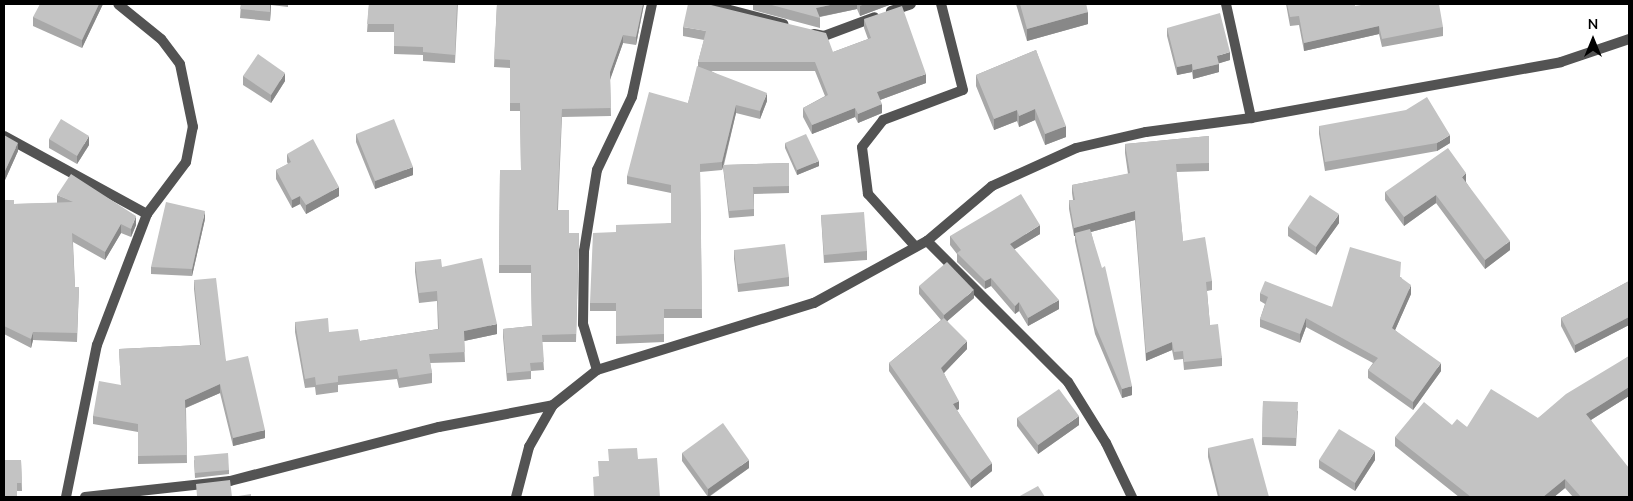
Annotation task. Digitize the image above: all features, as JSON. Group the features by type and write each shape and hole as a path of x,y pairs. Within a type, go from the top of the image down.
{"street":[{"path":"66,497 98,345 147,214 186,162 192,127 180,64 161,39 118,4"},
{"path":"597,370 583,324 584,251 598,170 632,97 652,4"},
{"path":"707,4 824,36 911,4"},
{"path":"914,245 868,194 862,147 883,120 964,90 941,4"},
{"path":"1226,4 1251,118"},
{"path":"516,497 529,447 554,405 597,370 814,303 914,245 927,240 992,186 1076,148 1146,132 1251,118 1561,62 1629,39"},
{"path":"4,136 147,214"},
{"path":"927,240 1068,382 1106,443 1132,497"},
{"path":"85,497 230,482 439,427 554,405"}],"building":[{"path":"40,4 99,4 82,40 33,17"},
{"path":"241,4 270,4 270,12 240,9"},
{"path":"369,4 457,4 455,55 423,52 423,47 394,46 394,24 367,24"},
{"path":"497,4 643,4 636,37 623,35 610,72 611,108 562,109 557,210 569,210 569,233 579,233 576,334 542,335 544,362 530,363 531,371 507,373 503,329 532,326 531,265 499,265 500,170 521,170 520,103 510,103 510,60 494,59"},
{"path":"688,4 707,4 826,33 833,52 871,38 864,19 902,6 926,74 877,92 882,104 858,114 855,108 812,125 803,108 828,95 815,62 698,62 706,31 683,27"},
{"path":"768,4 835,4 816,8 820,18"},
{"path":"1020,4 1086,4 1088,12 1027,29"},
{"path":"1287,4 1355,4 1355,6 1367,4 1439,4 1443,27 1382,39 1379,26 1304,43 1299,16 1290,17"},
{"path":"1220,13 1230,52 1217,56 1219,64 1193,70 1192,64 1177,67 1167,28"},
{"path":"1036,50 1066,126 1045,134 1035,109 1019,116 1017,110 994,119 976,75"},
{"path":"258,54 285,73 271,95 243,76"},
{"path":"697,66 767,93 760,111 736,105 722,162 700,164 702,309 664,309 664,334 616,336 616,303 590,303 593,233 616,232 616,225 671,223 671,185 627,176 649,92 688,103"},
{"path":"1427,97 1450,135 1437,143 1325,162 1319,126 1406,110"},
{"path":"61,119 89,136 77,156 49,139"},
{"path":"394,119 413,167 375,181 356,134"},
{"path":"806,134 819,161 797,170 785,143"},
{"path":"4,135 18,143 5,171 4,171"},
{"path":"1209,136 1209,163 1176,164 1183,241 1205,237 1212,281 1206,282 1210,325 1218,324 1222,358 1184,362 1183,351 1174,352 1172,342 1146,353 1135,211 1074,228 1069,200 1075,200 1072,185 1130,173 1125,144"},
{"path":"313,139 339,187 306,205 300,196 292,200 276,170 291,162 287,154"},
{"path":"1448,148 1466,173 1462,177 1510,241 1485,260 1436,195 1404,217 1385,192"},
{"path":"789,163 789,186 753,187 754,209 729,211 723,165"},
{"path":"71,174 136,216 131,229 121,224 105,252 72,233 75,287 79,287 77,333 33,332 31,339 4,326 4,200 14,200 14,204 73,202 57,195"},
{"path":"1021,194 1040,225 1010,244 1059,300 1028,318 1019,302 1015,306 991,278 985,281 957,253 961,250 950,236"},
{"path":"1310,195 1339,214 1316,247 1288,227"},
{"path":"166,202 205,211 192,269 151,267"},
{"path":"864,212 867,251 824,255 821,215"},
{"path":"1090,229 1102,268 1105,266 1132,386 1122,389 1095,325 1075,233"},
{"path":"785,244 789,277 738,284 734,250"},
{"path":"1350,247 1401,262 1400,277 1411,285 1392,328 1441,363 1413,402 1368,370 1378,358 1306,318 1300,334 1260,319 1268,297 1260,293 1265,281 1332,307"},
{"path":"482,258 497,324 464,331 465,352 429,354 432,373 399,378 397,369 338,376 338,382 316,385 315,377 305,379 295,322 328,318 329,332 358,329 360,341 439,329 437,291 419,293 415,262 441,259 442,267"},
{"path":"947,262 974,290 944,315 919,286"},
{"path":"216,278 226,361 248,356 265,430 233,438 220,384 185,400 187,455 138,456 138,424 93,416 99,381 121,385 119,349 201,345 194,280"},
{"path":"1629,281 1629,317 1575,345 1561,318"},
{"path":"944,318 967,341 941,368 959,401 953,404 992,463 971,480 889,363"},
{"path":"1629,356 1629,387 1586,414 1629,468 1629,497 1581,497 1565,479 1543,497 1471,497 1395,437 1424,402 1452,425 1457,419 1467,427 1491,389 1538,418 1566,394"},
{"path":"1059,389 1079,416 1038,445 1017,418"},
{"path":"1263,401 1298,402 1296,438 1262,437"},
{"path":"723,423 749,460 708,489 682,453"},
{"path":"1339,429 1375,451 1355,483 1319,460"},
{"path":"1253,438 1269,497 1220,497 1208,448"},
{"path":"637,448 638,459 657,458 660,497 594,497 593,477 599,476 598,461 609,461 608,449"},
{"path":"228,453 229,470 195,473 194,456"},
{"path":"4,460 21,460 22,483 17,483 17,497 4,497"},
{"path":"230,480 232,497 182,497 197,496 196,484"},
{"path":"1038,486 1045,497 1018,497"},
{"path":"251,494 251,497 232,497"}]}
